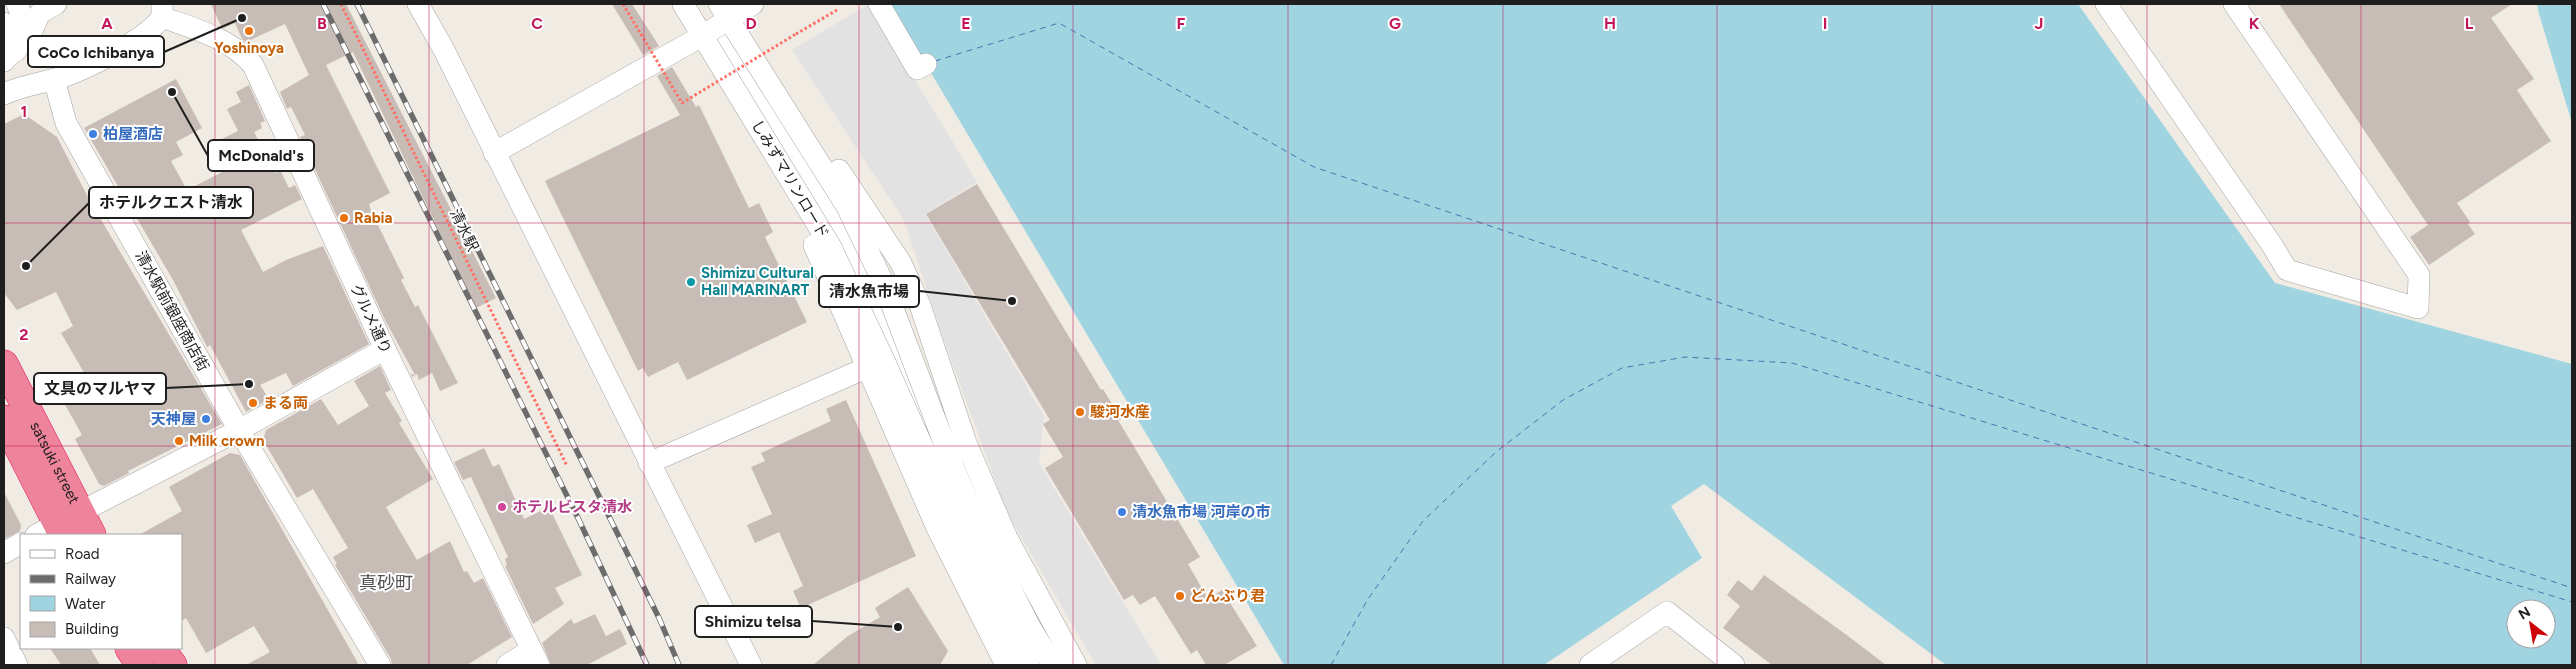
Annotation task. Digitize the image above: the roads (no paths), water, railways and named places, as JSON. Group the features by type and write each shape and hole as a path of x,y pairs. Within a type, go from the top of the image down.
{"highway":[{"name":"satsuki street","path":"4,364 58,527"},
{"name":"satsuki street","path":"4,419 58,527"},
{"name":"satsuki street","path":"58,527 88,534"},
{"path":"130,649 140,665"},
{"path":"161,649 173,665"}],"street":[{"path":"17,4 30,35"},
{"path":"10,56 30,35 40,13 56,4"},
{"path":"418,4 444,50 751,665"},
{"name":"しみずマリンロード","path":"683,4 782,163 831,247 875,364"},
{"path":"494,153 702,36 723,11 753,4"},
{"path":"878,4 918,69 926,64"},
{"path":"2106,4 2272,245 2287,270 2418,308 2419,276 2234,4"},
{"path":"4,94 19,87 71,74 145,35 162,10"},
{"name":"グルメ通り","path":"162,10 218,37 244,54 254,66 385,349 535,658"},
{"path":"723,11 847,207 883,282 954,469 976,520 1030,627 1053,665"},
{"path":"4,23 10,56"},
{"name":"清水駅前銀座商店街","path":"54,79 66,123 239,430 380,665"},
{"path":"784,108 840,170 901,263 920,304 966,443 1007,538 1076,665"},
{"path":"58,527 385,349"},
{"path":"649,463 875,364"},
{"path":"875,364 937,528 1006,665"},
{"path":"875,364 966,546 1030,665"},
{"path":"4,553 20,544"},
{"path":"1590,665 1667,612 1734,665"},
{"path":"4,638 17,665"},
{"path":"507,665 535,658"}],"water":[{"path":"890,4 2078,4 2275,283 2572,364 2572,665 1946,665 1704,484 1671,506 1702,558 1544,665 1284,665"},
{"path":"2537,4 2572,4 2572,123 2539,14"}],"railway":[{"path":"323,4 578,518 647,665"},
{"path":"357,4 659,618 679,665"}],"place":[{"name":"CoCo Ichibanya","path":"242,18"},
{"name":"Yoshinoya","path":"249,31"},
{"name":"McDonald's","path":"172,92"},
{"name":"柏屋酒店","path":"93,134"},
{"name":"Rabia","path":"344,218"},
{"name":"ホテルクエスト清水","path":"26,266"},
{"name":"Shimizu Cultural Hall MARINART","path":"691,282"},
{"name":"清水魚市場","path":"1012,301"},
{"name":"文具のマルヤマ","path":"249,384"},
{"name":"まる両","path":"253,403"},
{"name":"駿河水産","path":"1080,412"},
{"name":"天神屋","path":"206,419"},
{"name":"Milk crown","path":"179,441"},
{"name":"ホテルビスタ清水","path":"502,507"},
{"name":"清水魚市場 河岸の市","path":"1122,512"},
{"name":"どんぶり君","path":"1180,596"},
{"name":"Shimizu telsa","path":"898,627"}],"district":[{"name":"真砂町","path":"386,583"}]}
